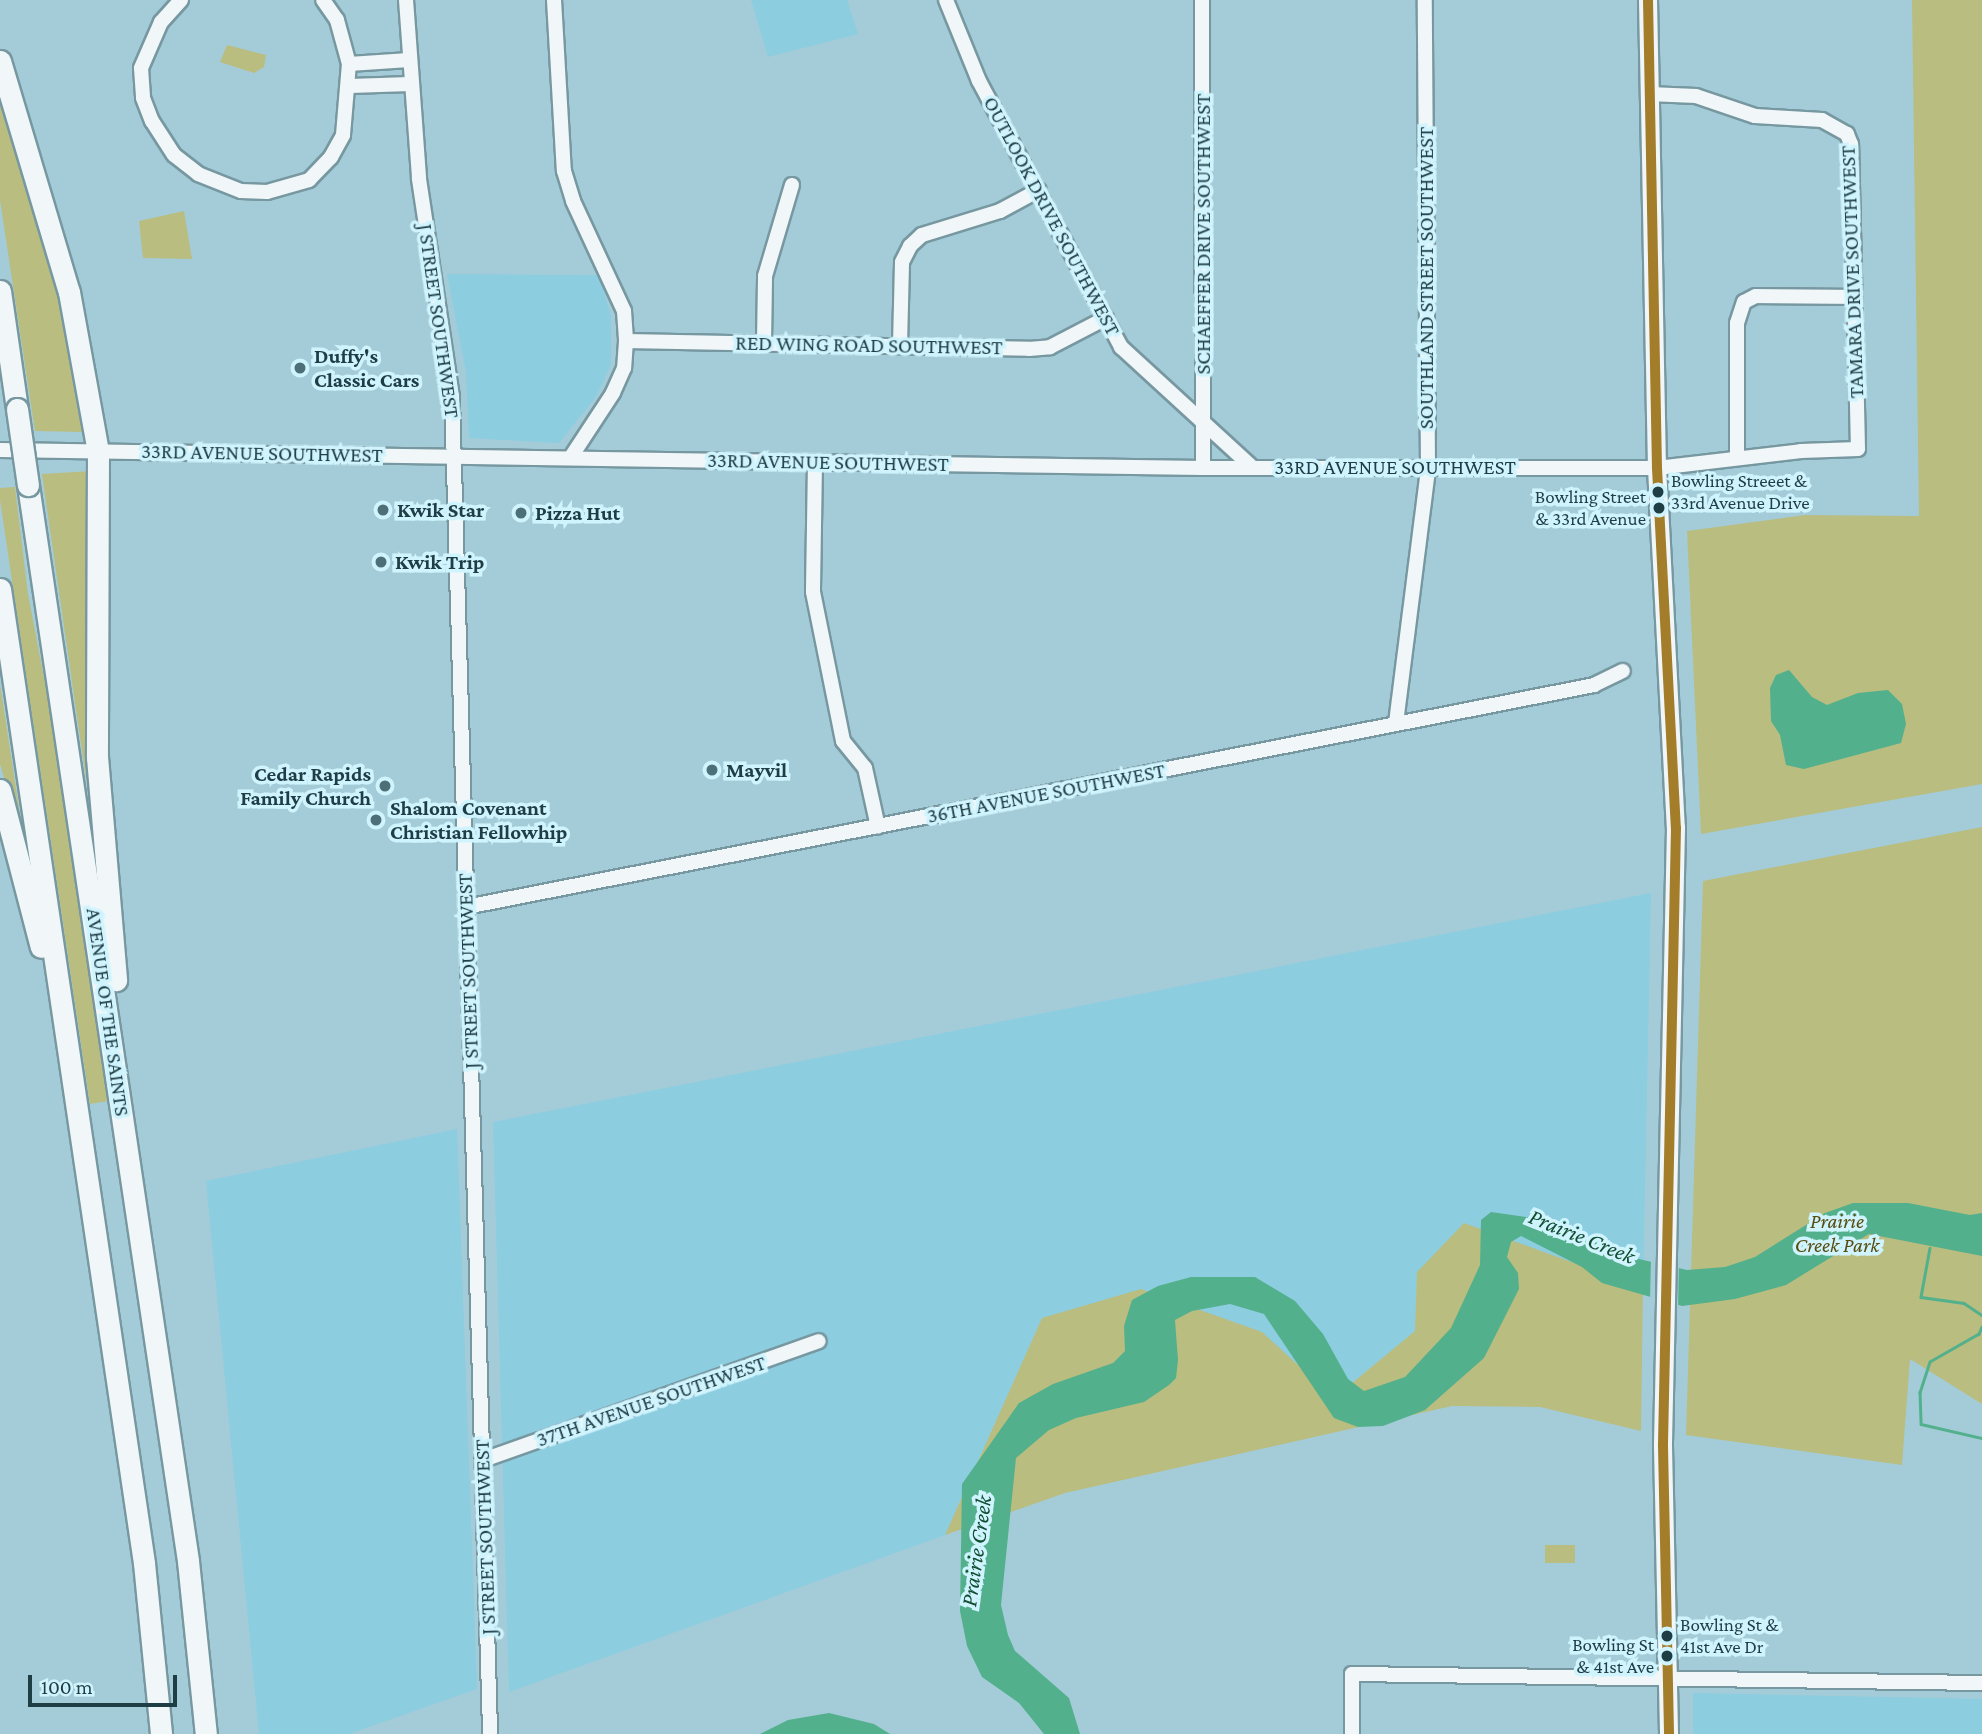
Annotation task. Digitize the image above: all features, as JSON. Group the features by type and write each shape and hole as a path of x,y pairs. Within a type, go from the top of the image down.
{"highway":[{"path":"0,61 69,292 98,451 97,757 118,1001 120,1092"},
{"name":"AVENUE OF THE SAINTS","path":"0,291 188,1561 206,1734"},
{"path":"0,589 144,1563 161,1734"},
{"path":"0,790 69,1058"}],"main road":[{"path":"1648,0 1657,468 1676,828 1665,1325 1666,1678 1669,1734"}],"street":[{"path":"181,0 149,43 141,68 143,97 152,121 174,155 209,180 241,191 267,192 309,180 331,157 343,135 350,86 349,64 337,20 323,0"},
{"name":"J STREET SOUTHWEST","path":"406,0 419,179 452,396 490,1734"},
{"path":"554,0 564,171 573,201 624,311 626,341 624,368 613,393 571,457"},
{"name":"OUTLOOK DRIVE SOUTHWEST","path":"946,0 979,81 1122,346 1252,467"},
{"name":"SCHAEFFER DRIVE SOUTHWEST","path":"1202,0 1203,468"},
{"name":"SOUTHLAND STREET SOUTHWEST","path":"1396,723 1428,468 1425,0"},
{"path":"349,64 409,60"},
{"path":"350,86 411,84"},
{"name":"TAMARA DRIVE SOUTHWEST","path":"1649,94 1696,96 1755,116 1822,120 1847,134 1855,297 1857,449"},
{"path":"764,343 765,276 792,185"},
{"path":"900,345 902,262 910,246 922,235 1000,211 1038,190"},
{"path":"1737,457 1737,323 1744,302 1756,296 1855,297"},
{"name":"RED WING ROAD SOUTHWEST","path":"626,341 1050,347 1105,318"},
{"name":"33RD AVENUE SOUTHWEST","path":"0,450 1203,468 1657,468 1737,457 1857,449"},
{"path":"815,462 813,592 843,741 865,768 878,827"},
{"name":"36TH AVENUE SOUTHWEST","path":"466,907 1594,685 1623,671"},
{"name":"37TH AVENUE SOUTHWEST","path":"483,1460 819,1341"},
{"path":"1352,1734 1352,1674 1982,1683"}],"shaded area":[{"path":"751,0 847,0 858,34 768,57"},
{"path":"447,274 599,275 611,316 611,364 596,397 559,443 469,438 466,372"},
{"path":"1651,893 1643,1288 1417,1272 1415,1331 1334,1398 1042,1318 945,1535 509,1692 493,1122"},
{"path":"457,1129 477,1689 349,1734 259,1734 206,1181"},
{"path":"1693,1693 1982,1699 1982,1734 1693,1734"}],"green space":[{"path":"1912,0 1982,0 1982,784 1701,834 1687,531 1805,515 1919,516"},
{"path":"227,45 266,55 264,67 254,73 220,62"},
{"path":"0,80 59,284 86,430 82,432 35,431 0,200"},
{"path":"184,211 192,259 143,258 139,221"},
{"path":"91,471 94,834 42,474"},
{"path":"15,487 28,594 52,719 108,1101 90,1104 0,500 0,488"},
{"path":"0,684 19,808 23,839 0,764"},
{"name":"Prairie Creek Park","path":"1982,827 1982,1404 1910,1359 1902,1465 1686,1435 1703,881"},
{"path":"1464,1223 1643,1288 1641,1431 1540,1407 1452,1406 1065,1493 945,1535 1042,1318 1141,1289 1262,1332 1334,1398 1415,1331 1417,1272"},
{"path":"1545,1545 1575,1545 1575,1563 1545,1563"}],"water":[{"path":"1789,670 1812,697 1827,705 1858,693 1888,690 1902,704 1906,724 1901,743 1804,769 1786,765 1780,735 1771,721 1770,688 1776,675"},
{"name":"Prairie Creek","path":"1853,1203 1908,1203 1970,1215 1982,1213 1982,1256 1869,1234 1786,1285 1735,1299 1682,1306 1602,1283 1582,1267 1521,1236 1511,1242 1507,1257 1518,1273 1519,1289 1484,1358 1425,1410 1383,1426 1358,1427 1334,1418 1264,1314 1230,1304 1192,1311 1175,1320 1178,1360 1176,1378 1169,1385 1144,1402 1076,1418 1049,1430 1016,1458 1001,1605 1015,1651 1069,1698 1080,1734 1044,1734 1019,1703 982,1677 967,1646 960,1611 962,1484 1019,1403 1053,1384 1113,1363 1125,1351 1124,1326 1132,1300 1158,1286 1191,1277 1255,1277 1295,1301 1323,1334 1348,1379 1364,1391 1405,1377 1451,1328 1480,1265 1481,1220 1491,1212 1540,1219 1630,1257 1687,1270 1725,1267 1755,1257 1825,1213"},
{"path":"829,1713 874,1724 890,1734 760,1734 788,1720"}],"pier":[{"path":"1651,1258 1679,1264 1678,1309 1650,1302"}],"waterway":[{"path":"1930,1248 1921,1297 1964,1303 1982,1315"},
{"path":"1982,1327 1979,1334 1930,1362 1920,1392 1921,1424 1982,1438"}],"transit line":[{"path":"1648,0 1657,468 1676,828 1663,1446 1669,1734"}],"place":[{"name":"Duffy's Classic Cars","path":"300,368"},
{"name":"Bowling Streeet & 33rd Avenue Drive","path":"1658,492"},
{"name":"Bowling Street & 33rd Avenue","path":"1659,508"},
{"name":"Kwik Star","path":"383,510"},
{"name":"Pizza Hut","path":"521,513"},
{"name":"Kwik Trip","path":"381,562"},
{"name":"Mayvil","path":"712,770"},
{"name":"Cedar Rapids Family Church","path":"385,786"},
{"name":"Shalom Covenant Christian Fellowhip","path":"376,820"},
{"name":"Bowling St & 41st Ave Dr","path":"1667,1636"},
{"name":"Bowling St & 41st Ave","path":"1667,1656"}]}
